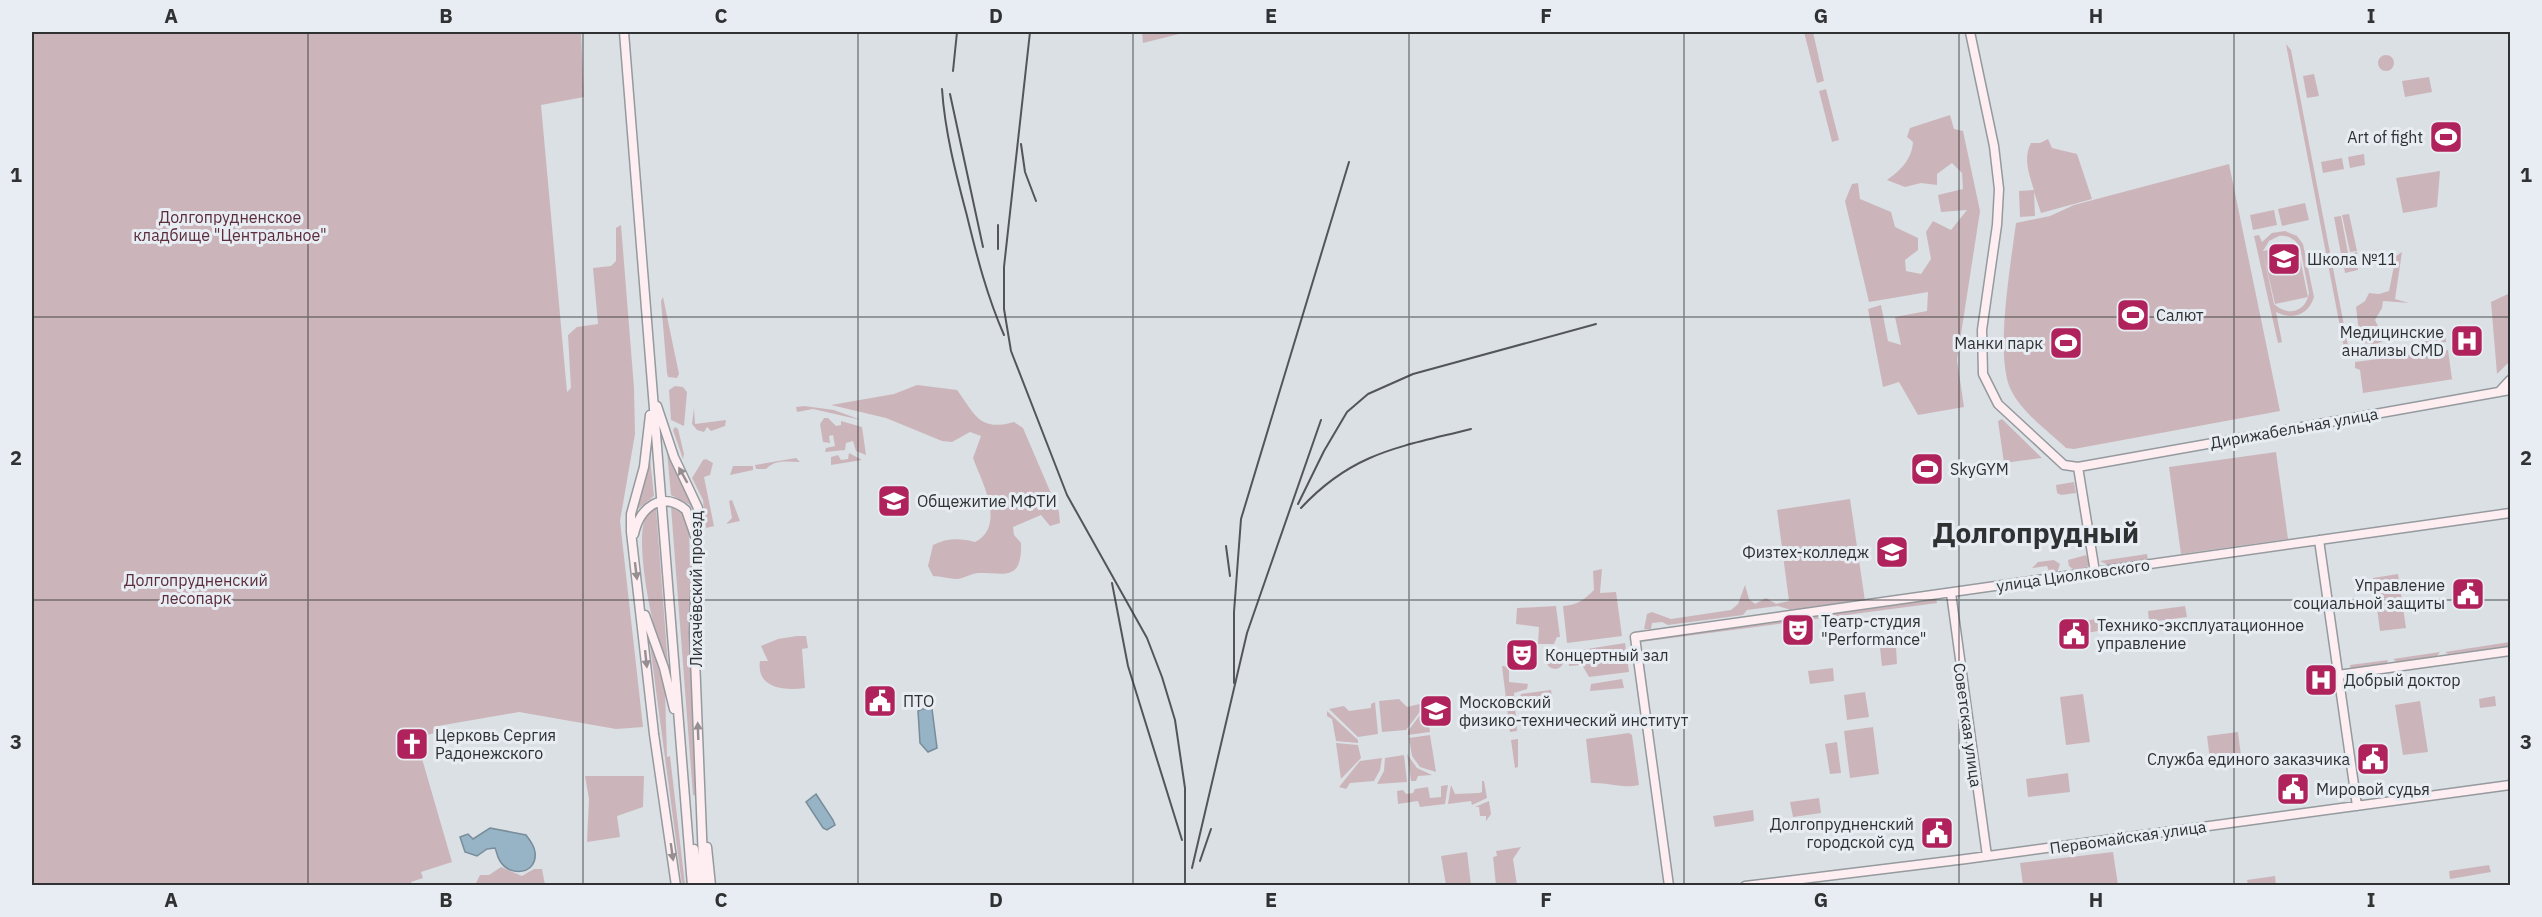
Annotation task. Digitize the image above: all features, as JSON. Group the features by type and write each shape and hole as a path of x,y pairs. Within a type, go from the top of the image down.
{"main road":[{"name":"Лихачёвский проезд","path":"624,32 692,885"},
{"path":"1970,32 1994,146 1999,189 1997,225 1982,330 1983,374 1992,395 2007,414 2054,458 2064,465 2078,467 2095,572"},
{"path":"2498,392 2511,380"},
{"name":"Дирижабельная улица","path":"2078,467 2511,390"},
{"name":"Лихачёвский проезд","path":"640,600 632,543 631,514 645,459 653,397"},
{"name":"Лихачёвский проезд","path":"653,397 674,458 695,498 698,514 694,633 704,885"},
{"path":"632,543 639,517 651,504 662,501 674,502 686,510 698,551"},
{"name":"улица Циолковского","path":"1670,885 1635,637 2511,513"},
{"path":"2319,540 2357,806"},
{"name":"Советская улица","path":"1951,593 1987,856"},
{"path":"640,600 664,668 680,731"},
{"path":"640,600 654,734 676,885"},
{"path":"2338,675 2511,651"},
{"name":"Лихачёвский проезд","path":"684,774 699,885"},
{"name":"Первомайская улица","path":"1745,885 1987,856 2511,785"},
{"name":"Лихачёвский проезд","path":"700,790 711,885"}],"green space":[{"path":"32,32 581,32 584,97 541,105 567,392 571,388 568,335 577,327 598,324 593,268 611,266 616,261 616,228 621,225 634,388 635,434 620,521 643,727 616,729 519,712 438,726 438,732 416,738 452,862 421,872 423,878 411,882 412,885 32,885"},
{"path":"1142,32 1187,32 1143,43"},
{"path":"1804,32 1813,32 1824,81 1817,83"},
{"path":"2286,44 2291,50 2348,346 2345,353"},
{"path":"2383,55 2389,55 2394,63 2392,69 2383,71 2378,66 2378,60"},
{"path":"2314,74 2319,96 2307,98 2303,76"},
{"path":"2429,77 2432,92 2405,97 2402,81"},
{"path":"1826,89 1839,140 1832,142 1819,91"},
{"path":"1950,115 1954,129 1963,131 1980,211 1957,360 1964,407 1918,415 1899,382 1883,387 1868,309 1881,305 1888,341 1901,345 1895,317 1927,311 1928,292 1869,302 1845,201 1852,184 1858,183 1860,199 1891,212 1895,227 1918,238 1918,250 1905,260 1906,271 1921,274 1931,259 1926,232 1933,221 1951,230 1967,210 1941,212 1938,195 1963,189 1962,173 1952,163 1937,174 1937,185 1921,183 1905,187 1887,180 1908,159 1913,142 1907,137 1910,128"},
{"path":"2048,139 2052,148 2077,154 2092,199 2041,213 2034,192 2035,216 2020,217 2019,191 2034,190 2027,154 2031,143 2040,143"},
{"path":"2364,154 2365,165 2350,168 2348,157"},
{"path":"2342,158 2344,169 2323,173 2321,162"},
{"name":"Салют","path":"2229,164 2280,411 2074,449 2066,448 2035,421 2021,405 2010,388 2006,373 2004,331 2016,223 2050,216 2074,205"},
{"path":"2440,171 2437,207 2403,213 2396,178"},
{"path":"2305,203 2309,220 2282,226 2278,209"},
{"path":"2274,210 2277,225 2253,230 2250,215"},
{"path":"2349,214 2357,251 2350,252 2342,215"},
{"path":"2341,216 2348,253 2341,254 2334,217"},
{"path":"2285,231 2297,236 2303,244 2314,297 2308,308 2299,315 2288,316 2276,312 2282,342 2278,343 2254,236 2259,235 2262,242 2272,233","holes":["2279,236 2291,238 2296,242 2300,247 2308,297 2297,244 2263,251 2269,241","2263,252 2275,304 2308,297 2304,305 2296,311 2285,310 2274,304"]},
{"path":"2357,252 2358,270 2345,273 2342,256"},
{"path":"2402,252 2395,299 2409,303 2383,301 2375,320 2380,330 2389,333 2388,336 2379,343 2364,343 2360,341 2356,307 2365,301 2369,293 2379,294 2389,291 2396,256"},
{"path":"2510,293 2510,361 2497,374 2491,302"},
{"path":"663,297 679,374 677,378 668,377 667,373 661,301"},
{"path":"2445,329 2446,342 2421,345 2419,332"},
{"path":"2448,350 2452,379 2454,379 2363,393 2360,370 2355,368 2355,362"},
{"path":"917,385 957,390 979,419 985,423 993,425 1014,422 1023,428 1059,512 1060,523 1050,526 1041,515 1013,527 1014,535 1021,543 1021,555 1019,564 1010,572 1004,574 976,573 953,579 933,576 928,566 933,545 954,539 975,542 984,535 989,525 991,514 989,502 973,458 981,436 970,432 952,442 942,441 886,418 831,405 894,394"},
{"path":"675,386 683,387 687,392 684,426 671,420 669,390"},
{"path":"796,407 834,410 861,420 813,409 797,412"},
{"path":"694,408 695,424 726,420 725,426 711,431 707,427 704,432 697,430 692,424"},
{"path":"824,418 828,418 836,426 841,425 841,421 862,427 866,455 856,451 853,441 846,443 845,450 825,452 826,448 835,446 833,435 829,436 830,443 823,442 820,424"},
{"path":"2002,419 2042,458 2004,463 1998,421"},
{"path":"675,427 678,429 684,454 683,459 673,430"},
{"path":"667,452 689,492 696,515 690,505 671,495"},
{"path":"2276,452 2288,539 2181,554 2169,467"},
{"path":"849,453 862,460 831,465 831,457 838,455 841,460 848,459"},
{"path":"650,458 654,496 638,509 637,507"},
{"path":"796,458 800,462 778,462 766,469 756,469 755,465"},
{"path":"706,459 713,463 710,475 704,477 714,526 706,528 703,500 692,478 703,460"},
{"path":"733,466 753,466 753,470 730,475"},
{"path":"2074,482 2076,493 2061,495 2057,493 2056,485"},
{"path":"1850,499 1865,601 1791,610 1778,606 1747,610 1743,615 1668,625 1662,622 1652,623 1651,629 1644,629 1647,614 1652,612 1671,619 1731,610 1738,604 1745,585 1749,599 1755,604 1766,598 1776,604 1789,601 1777,510"},
{"path":"732,500 740,521 726,524 732,518 729,501"},
{"path":"671,507 684,515 689,529 696,796 693,795"},
{"path":"656,508 668,665 662,653 652,616 642,552 644,522 648,514"},
{"path":"2147,554 2148,560 2108,565 2100,561"},
{"path":"2086,555 2090,564 2086,568 2074,570 2069,566 2068,560"},
{"path":"2054,560 2060,564 2057,573 2049,571 2047,566 2032,568 2038,562"},
{"path":"1602,569 1600,593 1616,592 1622,636 1567,643 1563,606 1576,603 1590,594 1594,590 1593,571"},
{"path":"2398,574 2406,628 2380,631 2373,578"},
{"path":"1936,598 1937,603 1641,642 1645,639"},
{"path":"1556,606 1560,637 1557,637 1554,644 1538,644 1539,627 1516,624 1517,608"},
{"path":"2185,606 2187,617 2149,622 2148,611"},
{"path":"2106,617 2108,629 2087,633 2085,621"},
{"path":"806,636 808,648 802,649 805,688 788,689 773,686 762,677 760,661 768,661 761,646 778,639"},
{"path":"649,638 665,690 667,757 670,756 685,885 682,885"},
{"path":"2510,642 2510,646 2448,654 2445,652"},
{"path":"1625,643 1629,672 1589,677 1582,665 1569,666 1568,652"},
{"path":"1896,647 1897,664 1882,666 1880,648"},
{"path":"1555,651 1561,654 1564,660 1561,666 1555,669 1549,666 1546,660 1549,654"},
{"path":"2440,652 2437,656 2397,662 2393,659"},
{"path":"2388,660 2386,665 2351,669 2350,665"},
{"path":"1502,666 1509,667 1509,682 1528,684 1527,689 1514,693 1517,731 1510,732"},
{"path":"1833,668 1834,681 1810,684 1808,671"},
{"path":"1622,679 1624,688 1590,691 1591,684"},
{"path":"1551,690 1552,696 1519,700 1521,694"},
{"path":"1865,692 1869,717 1847,720 1844,695"},
{"path":"2083,694 2090,742 2066,745 2060,697"},
{"path":"1426,695 1432,696 1406,730 1382,732 1379,701 1399,699 1407,707 1424,703"},
{"path":"2495,696 2496,706 2480,708 2479,699"},
{"path":"1432,699 1433,704 1427,707 1430,732 1408,735 1408,731"},
{"path":"2420,701 2428,752 2403,755 2395,705"},
{"path":"1375,702 1378,734 1358,737 1329,709 1344,706 1349,711 1371,708 1371,704"},
{"path":"1327,711 1358,740 1358,743 1336,741 1332,719 1327,716"},
{"path":"1873,727 1879,774 1850,778 1844,731"},
{"path":"2238,732 2242,764 2211,768 2207,736"},
{"path":"1629,733 1632,735 1639,785 1591,783 1586,739"},
{"path":"1430,735 1436,772 1420,767 1412,756 1409,738"},
{"path":"1518,739 1518,767 1515,768 1511,740"},
{"path":"1837,742 1841,773 1830,774 1825,744"},
{"path":"1336,743 1358,745 1361,758 1341,779"},
{"path":"1407,754 1417,768 1432,775 1418,776 1416,781 1411,781"},
{"path":"1404,755 1407,782 1377,784 1384,771 1385,758"},
{"path":"1382,758 1380,770 1374,781 1350,783 1346,789 1339,787 1360,761"},
{"path":"2068,773 2070,792 2028,797 2026,779"},
{"path":"585,776 644,776 643,807 617,816 620,837 587,842 589,799"},
{"path":"1482,781 1484,781 1487,798 1472,805 1471,801 1448,804 1451,785 1455,794 1479,793 1482,792"},
{"path":"1448,785 1445,804 1420,807 1418,801 1398,804 1397,791 1403,790 1406,794 1413,793 1415,789 1428,787 1430,798 1441,797 1441,786"},
{"path":"1819,798 1821,813 1793,817 1790,802"},
{"path":"1489,801 1491,814 1486,821 1486,816 1480,816 1479,807 1475,807"},
{"path":"1753,810 1754,821 1715,827 1713,816"},
{"path":"1521,847 1513,859 1517,885 1496,885 1493,857 1497,856 1496,851"},
{"path":"1467,852 1471,885 1446,885 1441,856"},
{"path":"2113,852 2118,885 2023,885 2020,863"},
{"path":"2489,865 2491,872 2450,879 2449,871"},
{"path":"501,867 522,876 534,869 542,869 545,885 475,885 480,875 489,875"},
{"path":"2275,876 2276,885 2248,885 2247,880"}],"water":[{"path":"932,709 937,748 928,752 920,743 918,711"},
{"path":"816,794 835,825 827,830 823,828 806,802"},
{"path":"490,828 526,835 534,849 535,859 532,865 522,871 510,870 500,861 495,848 487,849 477,856 465,852 460,837 468,834 473,839"}],"railway":[{"path":"953,71 957,32"},
{"path":"1030,32 1004,267 1004,309 1011,351 1067,495 1147,638 1162,677 1175,720 1185,788 1185,886"},
{"path":"942,89 948,137 959,185 983,276 1004,335"},
{"path":"950,94 983,247"},
{"path":"1021,144 1025,172 1036,201"},
{"path":"1234,683 1234,612 1241,519 1349,162"},
{"path":"998,225 998,249"},
{"path":"1298,504 1324,451 1347,412 1368,394 1413,374 1596,324"},
{"path":"1192,868 1247,633 1321,420"},
{"path":"1301,508 1320,489 1359,463 1400,447 1471,429"},
{"path":"1226,546 1230,576"},
{"path":"1112,583 1128,666 1182,840"},
{"path":"1200,861 1211,829"}],"place":[{"name":"Art of fight","path":"2446,137"},
{"name":"Школа №11","path":"2284,259"},
{"name":"Салют","path":"2133,315"},
{"name":"Медицинские анализы CMD","path":"2467,341"},
{"name":"Манки парк","path":"2066,343"},
{"name":"SkyGYM","path":"1927,469"},
{"name":"Общежитие МФТИ","path":"894,501"},
{"name":"Физтех-колледж","path":"1892,552"},
{"name":"Управление социальной защиты","path":"2468,594"},
{"name":"Театр-студия \"Performance\"","path":"1798,630"},
{"name":"Технико-эксплуатационное управление","path":"2074,634"},
{"name":"Концертный зал","path":"1522,655"},
{"name":"Добрый доктор","path":"2321,680"},
{"name":"ПТО","path":"880,701"},
{"name":"Московский физико-технический институт","path":"1436,711"},
{"name":"Церковь Сергия Радонежского","path":"412,744"},
{"name":"Служба единого заказчика","path":"2373,759"},
{"name":"Мировой судья","path":"2293,789"},
{"name":"Долгопрудненский городской суд","path":"1937,833"}],"district":[{"name":"Долгопрудный","path":"2036,533"}],"park label":[{"name":"Долгопрудненское кладбище \"Центральное\"","path":"230,226"},
{"name":"Долгопрудненский лесопарк","path":"196,589"}]}
